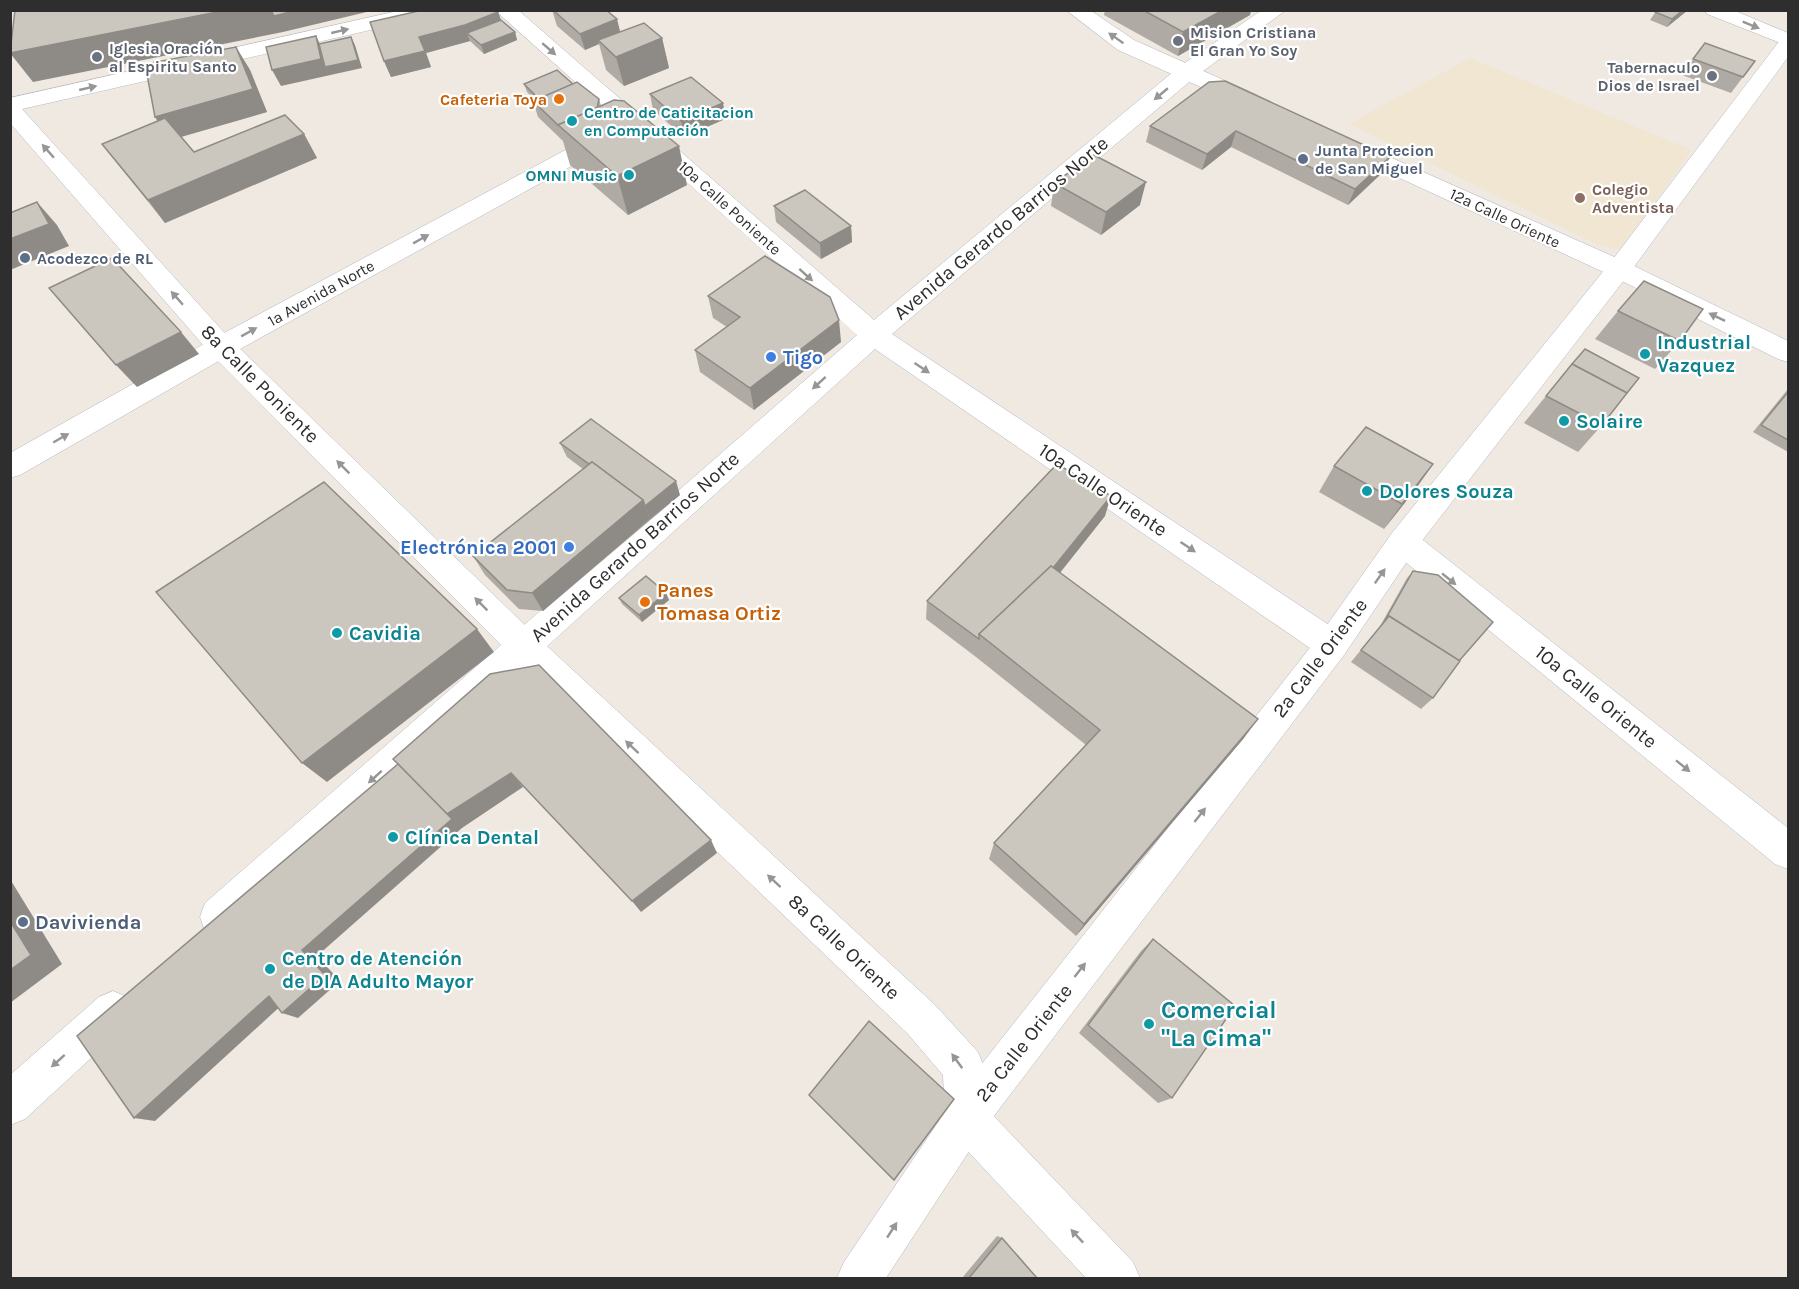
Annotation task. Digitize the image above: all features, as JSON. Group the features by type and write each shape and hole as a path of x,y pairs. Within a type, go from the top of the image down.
{"street":[{"path":"10,107 432,10"},
{"name":"10a Calle Poniente","path":"505,10 873,335"},
{"path":"1076,10 1126,45 1274,111"},
{"name":"Avenida Gerardo Barrios Norte","path":"196,938 873,335 1187,72 1276,10"},
{"path":"1714,10 1788,42"},
{"name":"2a Calle Oriente","path":"860,1278 966,1118 1332,645 1403,542 1619,270 1788,42"},
{"name":"8a Calle Poniente","path":"10,107 221,347 523,645"},
{"name":"1a Avenida Norte","path":"10,467 221,347 634,122"},
{"name":"12a Calle Oriente","path":"1328,136 1619,270 1788,352"},
{"name":"10a Calle Oriente","path":"873,335 1332,645"},
{"name":"10a Calle Oriente","path":"1403,542 1788,851"},
{"name":"8a Calle Oriente","path":"523,645 921,1019 963,1067 966,1118"},
{"path":"10,1104 134,993"},
{"path":"966,1118 1117,1278"}],"shaded area":[{"name":"Colegio Adventista","path":"1470,58 1692,150 1621,249 1601,246 1349,124"}],"building":[{"path":"15,10 227,10 10,53"},
{"path":"271,10 298,10 274,16"},
{"path":"423,10 497,10 498,12 465,25 419,37 425,51 384,61 370,22"},
{"path":"553,10 606,10 617,19 580,34"},
{"path":"1143,10 1223,10 1183,32"},
{"path":"1657,10 1683,10 1672,19 1655,12"},
{"path":"501,20 515,32 481,45 467,33"},
{"path":"644,23 662,38 616,57 598,40"},
{"path":"316,36 321,59 272,70 266,47"},
{"path":"351,37 358,60 325,67 319,44"},
{"path":"1705,43 1755,61 1743,77 1693,59"},
{"path":"236,47 253,89 155,117 145,64"},
{"path":"557,70 573,84 539,99 524,84"},
{"path":"691,77 723,103 681,121 650,94"},
{"name":"Junta Protecion de San Miguel","path":"1225,81 1390,157 1355,189 1236,131 1207,154 1150,126 1209,82"},
{"path":"577,82 599,99 597,108 558,125 533,101"},
{"path":"614,100 624,101 679,146 617,176 558,125"},
{"path":"285,115 304,134 148,200 102,144 165,118 194,152"},
{"path":"1094,155 1146,182 1106,212 1054,183"},
{"path":"805,190 851,226 820,243 774,206"},
{"path":"37,202 49,224 10,239 10,213"},
{"name":"Tigo","path":"765,256 830,297 839,320 750,388 695,350 740,317 708,296"},
{"path":"112,258 181,332 116,365 49,288"},
{"path":"1644,281 1703,309 1680,341 1618,311"},
{"path":"1585,349 1639,378 1627,393 1572,364"},
{"path":"1572,364 1627,393 1602,425 1546,396"},
{"path":"1788,392 1788,440 1761,425"},
{"path":"591,419 676,481 645,506 643,500 592,462 589,464 560,443"},
{"path":"1366,427 1433,464 1402,504 1334,466"},
{"name":"Electrónica 2001","path":"592,462 643,500 532,593 507,590 473,556"},
{"path":"1057,464 1111,496 1053,568 1051,566 979,634 979,639 927,601"},
{"name":"Cavidia","path":"324,482 477,629 302,763 156,592"},
{"path":"1051,566 1258,719 1084,924 994,843 1100,730 979,634"},
{"path":"1413,571 1438,575 1493,622 1459,661 1389,616 1384,622"},
{"name":"Panes Tomasa Ortiz","path":"646,576 666,593 639,615 619,598"},
{"path":"1389,616 1460,661 1433,698 1361,650"},
{"path":"539,665 711,840 632,901 511,773 447,814 393,759 490,674"},
{"path":"398,764 452,819 302,950 325,975 282,1013 269,996 134,1118 77,1036"},
{"path":"10,921 31,955 10,970"},
{"name":"Comercial \"La Cima\"","path":"1153,939 1235,1006 1172,1098 1088,1025"},
{"path":"869,1021 954,1099 894,1180 809,1095"},
{"path":"1002,1238 1037,1278 969,1278"}],"place":[{"name":"Mision Cristiana El Gran Yo Soy","path":"1178,41"},
{"name":"Iglesia Oración al Espiritu Santo","path":"97,57"},
{"name":"Tabernaculo Dios de Israel","path":"1712,76"},
{"name":"Cafeteria Toya","path":"559,99"},
{"name":"Centro de Caticitacion en Computación","path":"572,121"},
{"name":"Junta Protecion de San Miguel","path":"1303,159"},
{"name":"OMNI Music","path":"629,175"},
{"name":"Colegio Adventista","path":"1580,198"},
{"name":"Acodezco de RL","path":"25,258"},
{"name":"Industrial Vazquez","path":"1645,354"},
{"name":"Tigo","path":"771,357"},
{"name":"Solaire","path":"1564,421"},
{"name":"Dolores Souza","path":"1367,491"},
{"name":"Electrónica 2001","path":"569,547"},
{"name":"Panes Tomasa Ortiz","path":"645,602"},
{"name":"Cavidia","path":"337,633"},
{"name":"Clínica Dental","path":"393,837"},
{"name":"Davivienda","path":"23,922"},
{"name":"Centro de Atención de DIA Adulto Mayor","path":"270,969"},
{"name":"Comercial \"La Cima\"","path":"1149,1024"}]}
